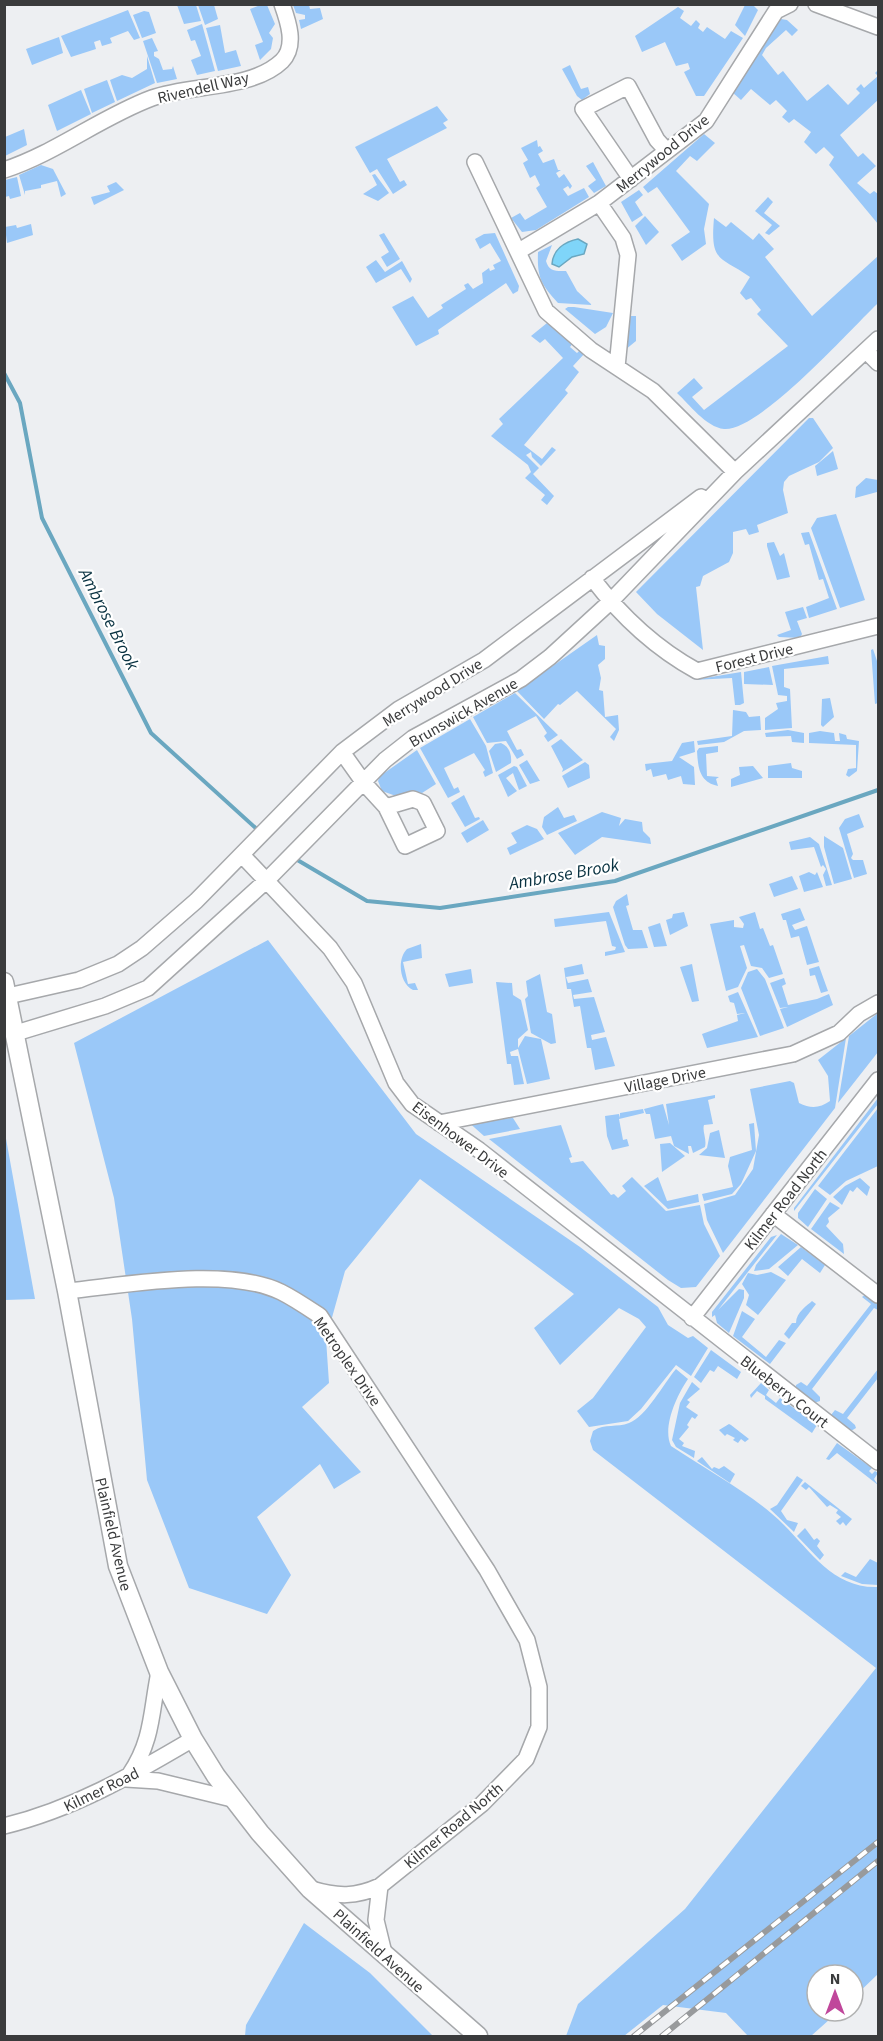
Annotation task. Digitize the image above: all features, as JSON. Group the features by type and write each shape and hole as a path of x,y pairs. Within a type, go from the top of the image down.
{"main road":[{"name":"Plainfield Avenue","path":"6,989 67,1291 118,1566 159,1672 193,1739 232,1799 310,1889 478,2037"}],"street":[{"name":"Rivendell Way","path":"4,170 151,98 266,72 284,59 290,40 289,24 282,4"},
{"path":"816,4 879,27"},
{"name":"Merrywood Drive","path":"519,251 599,203 706,121 776,11 782,6"},
{"path":"631,179 583,109 628,86 657,140 667,151"},
{"path":"475,162 546,311 591,350 653,391 735,472"},
{"name":"Merrywood Drive","path":"599,203 622,238 628,255 617,367"},
{"name":"Brunswick Avenue","path":"16,1033 105,1006 148,988 267,880 320,823 364,783 385,760 413,738 521,679 550,657 610,602 735,472 879,339"},
{"path":"866,351 879,363"},
{"name":"Merrywood Drive","path":"6,989 79,980 118,964 142,948 242,855 342,752 399,709 484,660 735,472"},
{"name":"Forest Drive","path":"592,578 610,602 670,656 698,672 879,626"},
{"path":"342,752 364,783 386,807"},
{"name":"Eisenhower Drive","path":"242,855 330,948 354,983 396,1083 412,1104 479,1150 692,1318"},
{"name":"Village Drive","path":"439,1123 793,1054 839,1033 860,1014 879,1003"},
{"name":"Kilmer Road North","path":"692,1318 879,1080"},
{"path":"773,1214 879,1295"},
{"name":"Metroplex Drive","path":"67,1291 183,1280 244,1281 280,1292 320,1316 442,1502"},
{"name":"Blueberry Court","path":"692,1318 879,1462"},
{"name":"Kilmer Road North","path":"310,1889 349,1896 364,1894 380,1886 482,1804 526,1759 539,1727 539,1687 527,1640 487,1570 442,1502"},
{"path":"159,1672 150,1734 141,1756 126,1779 158,1781 232,1799"},
{"name":"Kilmer Road","path":"4,1826 79,1802 126,1779 193,1739"},
{"path":"380,1886 376,1920 384,1953"}],"shaded area":[{"path":"263,4 267,5 275,24 269,33 273,38 271,49 260,60 255,45 263,42 250,9"},
{"path":"177,5 196,5 201,21 184,24"},
{"path":"198,5 214,5 218,19 205,25"},
{"path":"293,5 309,5 310,9 320,8 323,19 301,29 299,20 305,19 305,15 296,13"},
{"path":"745,5 753,5 758,10 745,36 735,25"},
{"path":"678,7 684,11 680,18 691,26 696,20 700,24 698,28 703,32 707,27 725,39 731,31 743,38 704,96 696,96 684,72 690,69 688,63 676,66 665,42 642,52 635,36"},
{"path":"128,10 140,38 134,40 128,31 110,38 112,43 102,46 100,40 94,42 96,49 71,57 61,36"},
{"path":"144,11 149,12 156,33 142,38 133,15"},
{"path":"781,19 787,20 798,30 792,36 786,30 766,48 762,55 778,75 783,71 807,101 828,84 848,105 860,93 856,89 861,84 864,88 878,76 878,100 840,135 858,157 863,153 876,166 857,183 870,194 874,191 878,194 878,224 829,165 834,157 824,147 816,154 804,142 811,132 794,119 789,123 782,117 787,111 776,100 770,105 751,89 741,100 732,92"},
{"path":"202,24 215,71 197,75 191,60 201,56 195,40 191,41 187,30"},
{"path":"220,25 225,53 236,50 241,66 218,71 206,28"},
{"path":"59,37 63,53 32,65 26,49"},
{"path":"152,38 158,51 154,52 154,56 159,59 163,70 172,69 173,66 177,79 157,83 143,41"},
{"path":"147,56 155,83 117,101 110,80 122,75 132,78 147,69"},
{"path":"570,65 581,89 588,87 590,94 582,100 577,96 562,69"},
{"path":"107,80 115,102 92,113 84,89"},
{"path":"81,90 91,114 57,131 48,105"},
{"path":"437,106 448,120 443,123 447,128 387,159 400,182 404,180 407,185 393,194 377,169 370,173 355,147"},
{"path":"24,129 27,145 5,156 5,137"},
{"path":"704,134 715,143 697,161 690,156 676,171 709,204 704,229 706,244 682,261 671,245 690,232 657,187 648,193 643,187"},
{"path":"537,140 538,147 540,146 543,151 538,154 543,163 554,159 558,170 561,170 556,173 559,178 564,174 572,186 570,189 568,186 563,189 568,196 584,188 589,197 536,230 522,232 511,218 520,213 525,220 547,207 536,188 540,185 535,175 530,178 523,163 528,160 521,148"},
{"path":"593,162 606,186 594,193 588,186 596,180 586,166"},
{"path":"41,165 53,169 66,194 61,197 57,181 41,185 41,188 25,191 25,195 19,175"},
{"path":"375,174 389,193 378,201 363,194 377,185 372,175"},
{"path":"17,177 21,196 10,199 9,196 5,197 5,180"},
{"path":"116,182 124,190 94,205 91,197 110,192 107,186"},
{"path":"639,190 643,195 635,202 643,215 632,222 621,202"},
{"path":"768,197 773,202 764,213 780,226 769,235 765,233 772,225 755,211"},
{"path":"645,216 659,232 646,245 635,226"},
{"path":"714,218 726,227 731,222 753,240 759,233 774,249 765,257 812,316 878,256 878,303 827,355 781,397 740,426 724,429 704,420 677,393 694,378 703,388 692,397 704,410 788,346 757,314 761,310 751,298 746,300 740,293 750,277 719,256 714,243"},
{"path":"31,224 33,235 7,243 5,227 16,225 17,228"},
{"path":"384,233 400,259 387,267 381,257 389,252 379,235"},
{"path":"495,233 519,286 518,291 513,294 506,283 438,330 439,334 416,346 392,307 413,296 428,318 443,308 441,305 466,289 464,285 468,283 473,289 483,283 482,273 489,268 490,271 495,269 493,265 501,261 490,243 480,249 475,239 484,234"},
{"path":"578,239 587,244 584,254 572,257 559,267 552,264 560,247"},
{"path":"552,245 546,261 549,267 556,271 566,271 577,291 592,305 558,303 544,285 539,275 538,252"},
{"path":"376,260 385,272 402,261 412,279 410,283 401,269 376,283 366,267"},
{"path":"568,307 613,313 606,327 595,334 565,309"},
{"path":"627,316 636,316 636,341 625,350"},
{"path":"547,323 573,343 570,347 577,353 582,348 585,353 573,366 579,372 565,390 568,393 524,445 542,459 552,447 556,450 541,466 532,457 531,452 526,455 539,468 533,474 554,496 547,505 541,500 545,495 525,478 531,472 528,465 491,436 503,424 499,419 563,358 545,339 540,343 531,336"},
{"path":"809,418 813,418 833,448 819,462 789,476 784,482 783,490 788,513 757,525 759,532 749,535 746,529 733,532 733,553 729,562 703,576 700,586 696,587 703,650 657,614 636,592"},
{"path":"833,451 838,469 817,476 815,466"},
{"path":"866,478 878,480 878,495 877,492 855,498 856,487"},
{"path":"836,514 865,600 840,608 811,528 817,518"},
{"path":"809,532 837,609 809,618 806,607 829,598 823,579 819,580 809,544 805,545 801,533"},
{"path":"774,542 780,556 784,553 790,577 777,580 767,546 767,543"},
{"path":"803,607 807,618 797,621 802,634 800,638 779,637 777,635 791,630 785,612"},
{"path":"597,635 599,645 605,646 605,659 598,665 601,678 599,690 603,691 605,717 618,715 619,730 614,741 610,737 616,729 577,691 560,705 558,704 544,719 517,691"},
{"path":"873,649 878,664 878,703 875,704 871,650"},
{"path":"828,656 829,664 784,669 784,687 790,689 792,728 765,730 765,718 778,709 776,703 787,701 787,696 778,695 772,666"},
{"path":"769,667 773,685 744,684 744,672"},
{"path":"741,672 744,703 740,705 735,705 732,678 693,680"},
{"path":"515,693 558,735 548,742 544,736 547,733 536,716 507,731 517,750 521,749 524,755 517,759 506,741 487,743 473,717"},
{"path":"830,698 834,717 823,727 821,725 822,699"},
{"path":"733,710 746,712 749,717 760,716 761,730 744,731 724,742 698,745 697,741 732,736"},
{"path":"470,719 486,746 493,773 485,777 483,772 485,770 474,753 444,768 454,789 458,787 460,792 448,798 420,748"},
{"path":"788,730 804,733 804,743 792,742 791,736 766,737 765,733"},
{"path":"820,731 834,733 835,741 840,741 839,733 846,735 847,739 859,741 857,771 849,777 846,775 848,769 856,768 856,745 809,743 809,733"},
{"path":"561,739 583,760 562,772 563,769 551,746"},
{"path":"694,741 695,752 679,757 694,767 695,785 683,784 681,776 668,780 666,774 653,777 651,769 646,771 645,764 672,761 682,743"},
{"path":"501,743 509,751 511,763 496,772 489,751 495,744"},
{"path":"718,746 718,752 706,754 707,776 719,777 716,779 718,786 703,777 699,768 697,751 699,748"},
{"path":"417,750 436,784 422,793 411,791 396,796 382,791 378,781 380,776"},
{"path":"527,760 540,781 530,784 519,765"},
{"path":"585,762 589,765 590,778 568,788 562,776"},
{"path":"791,763 792,768 802,771 802,778 768,778 768,766"},
{"path":"514,766 517,767 527,786 519,790 513,773 506,778 517,791 508,797 498,775"},
{"path":"753,766 763,778 731,787 731,779 740,775 739,767"},
{"path":"464,795 475,818 480,819 465,827 451,803"},
{"path":"558,807 564,818 574,815 577,821 547,835 542,827 544,817"},
{"path":"602,812 621,818 619,826 625,819 642,822 643,831 650,838 651,844 602,837 575,855 558,833"},
{"path":"859,814 864,827 847,834 853,854 851,858 863,860 867,874 854,878 839,828 845,819"},
{"path":"483,820 489,830 467,843 461,833"},
{"path":"527,825 537,829 544,839 510,855 507,848 517,843 511,833"},
{"path":"824,836 843,848 852,879 834,884 824,847"},
{"path":"810,837 819,844 832,885 826,886 823,875 826,869 823,865 821,867 814,847 791,850 789,842"},
{"path":"809,872 815,875 817,872 823,887 804,892 799,876"},
{"path":"792,876 798,889 774,897 769,884"},
{"path":"627,894 629,905 626,906 633,930 642,930 648,948 628,949 625,945 613,907 616,901"},
{"path":"800,908 805,920 792,925 795,930 807,926 819,962 807,965 799,936 791,938 786,920 783,920 781,914"},
{"path":"609,912 625,952 605,956 605,952 615,950 616,947 612,946 606,921 555,927 554,919"},
{"path":"684,912 688,926 670,935 666,920 672,918 673,914"},
{"path":"755,912 760,929 763,928 770,946 773,945 783,974 769,978 762,968 751,966 744,945 740,946 747,968 738,987 726,991 710,924 734,920 734,927 743,928 744,924 739,917"},
{"path":"660,923 667,946 654,947 648,927"},
{"path":"268,940 416,1134 580,1247 658,1307 668,1325 688,1338 693,1336 708,1348 691,1376 676,1365 641,1409 628,1421 589,1427 577,1411 593,1398 646,1327 639,1319 619,1308 560,1365 534,1328 574,1294 420,1179 345,1271 326,1339 329,1383 302,1407 361,1472 334,1489 320,1464 257,1517 291,1575 267,1614 189,1588 147,1480 132,1319 114,1198 74,1043"},
{"path":"421,944 422,958 403,962 408,984 415,983 418,990 413,990 408,987 402,977 402,959 407,949"},
{"path":"582,964 584,974 566,977 568,983 588,979 592,992 573,995 574,999 594,997 605,1032 591,1035 592,1040 606,1037 615,1066 595,1070 591,1048 587,1048 580,1006 574,1007 571,989 567,989 564,968"},
{"path":"692,964 699,1001 692,1002 680,967"},
{"path":"819,966 828,991 821,993 815,975 810,976 809,969"},
{"path":"471,969 473,983 449,987 445,974"},
{"path":"757,969 765,979 784,1028 760,1036 741,988 748,972"},
{"path":"540,974 547,1012 552,1014 556,1043 551,1044 531,1033 525,999 528,996 526,981"},
{"path":"784,978 786,984 782,986 788,1005 829,994 833,1005 787,1027 780,1009 788,1007 780,1008 770,983"},
{"path":"496,982 512,983 513,995 521,1000 528,1030 518,1039 518,1048 525,1036 541,1039 550,1079 527,1084 518,1049 510,1052 511,1056 518,1056 524,1084 514,1085 511,1064 507,1064"},
{"path":"738,992 758,1037 707,1048 702,1034 738,1021 737,1015 745,1013 737,1014 734,1003 730,1002 728,996"},
{"path":"878,1013 878,1052 838,1103 849,1036"},
{"path":"846,1038 835,1108 723,1253 707,1220 704,1204 735,1195 753,1169 759,1135 750,1089 790,1081 794,1083 799,1103 811,1107 830,1101 828,1076 818,1060"},
{"path":"715,1095 715,1098 708,1100 713,1124 704,1125 705,1147 693,1153 691,1146 688,1146 689,1154 674,1146 671,1136 655,1139 650,1114 646,1114 644,1109 663,1104 669,1125 666,1104"},
{"path":"878,1098 878,1104 794,1211 794,1208"},
{"path":"878,1108 878,1166 846,1181 830,1195 818,1186"},
{"path":"643,1109 644,1113 619,1119 623,1140 627,1139 629,1146 612,1150 607,1136 605,1116 619,1114 620,1118 620,1113"},
{"path":"513,1118 520,1129 484,1136 466,1120"},
{"path":"754,1123 756,1151 741,1184 732,1194 704,1201 702,1194 733,1187 728,1166 730,1157 752,1150 749,1124"},
{"path":"561,1125 572,1157 569,1158 571,1163 583,1161 611,1195 614,1194 618,1198 626,1191 622,1186 632,1177 666,1211 700,1205 704,1224 720,1256 696,1287 681,1288 668,1280 489,1139"},
{"path":"719,1130 725,1158 699,1155 707,1148 710,1133"},
{"path":"5,1133 35,1299 5,1300"},
{"path":"670,1143 685,1156 662,1172 660,1144"},
{"path":"658,1177 667,1201 698,1194 699,1202 668,1209 644,1186"},
{"path":"860,1178 870,1187 867,1196 857,1187 853,1192 850,1190 842,1205 833,1197 845,1186"},
{"path":"815,1189 827,1199 808,1227 798,1218 798,1213"},
{"path":"830,1202 840,1208 828,1218 829,1222 826,1226 843,1244 844,1254 811,1229"},
{"path":"781,1234 798,1245 769,1269 754,1271 756,1265"},
{"path":"777,1235 718,1310 739,1289 744,1290 744,1298 729,1333 717,1323 715,1315 712,1317 712,1312 771,1237"},
{"path":"801,1247 825,1265 820,1273 802,1259 788,1276 778,1267"},
{"path":"771,1272 786,1280 758,1315 746,1305 749,1295 742,1284 748,1273 757,1275"},
{"path":"866,1294 878,1304 878,1310 874,1308 812,1389 820,1397 820,1401 814,1403 796,1389 796,1385 801,1382 807,1386 871,1304 862,1297"},
{"path":"812,1301 816,1304 789,1339 784,1334 792,1323 796,1323 800,1312"},
{"path":"742,1311 755,1319 742,1337 766,1357 779,1340 786,1343 770,1364 733,1336"},
{"path":"711,1350 741,1372 737,1379 718,1366 714,1372 710,1370 701,1383 694,1377"},
{"path":"676,1369 688,1379 672,1411 668,1430 671,1446 771,1513 831,1572 860,1586 878,1587 878,1974 865,1986 865,1963 805,1963 805,2023 826,2023 811,2036 748,2036 726,2013 663,2005 624,2036 566,2036 578,2004 685,1909 876,1668 593,1450 590,1441 593,1431 602,1427 629,1423 648,1407"},
{"path":"878,1369 878,1378 847,1418 856,1428 851,1431 831,1415 835,1410 843,1414"},
{"path":"692,1382 700,1389 687,1400 690,1402 686,1407 698,1415 695,1419 692,1417 687,1425 689,1427 679,1439 684,1443 682,1446 695,1451 694,1458 676,1447 672,1440 680,1403"},
{"path":"761,1383 769,1390 766,1395 776,1403 780,1398 817,1425 812,1433 757,1391 751,1398 750,1395"},
{"path":"729,1424 749,1439 745,1442 741,1439 738,1443 733,1440 735,1438 727,1434 725,1436 719,1430"},
{"path":"837,1443 872,1468 869,1471 872,1474 875,1471 878,1473 874,1479 878,1485 837,1453 829,1460 826,1459"},
{"path":"702,1457 712,1469 724,1466 735,1474 730,1483 697,1461"},
{"path":"797,1476 803,1480 781,1511 787,1520 798,1523 794,1532 770,1509 777,1505"},
{"path":"805,1482 852,1519 846,1526 843,1522 840,1525 836,1521 841,1517 836,1513 838,1510 830,1505 827,1507 809,1487 806,1490 801,1486"},
{"path":"805,1528 814,1540 817,1538 820,1541 817,1546 824,1555 820,1560 797,1536"},
{"path":"870,1559 878,1563 878,1585 862,1584 841,1576 845,1572 856,1577"},
{"path":"304,1923 370,1973 433,2036 245,2036 246,2025"}],"waterway":[{"name":"Ambrose Brook","path":"4,373 20,403 42,518 151,733 260,832"},
{"name":"Ambrose Brook","path":"294,858 367,901 440,908 615,881 878,790"}],"railway":[{"path":"634,2036 878,1842"},
{"path":"662,2036 878,1861"}]}
